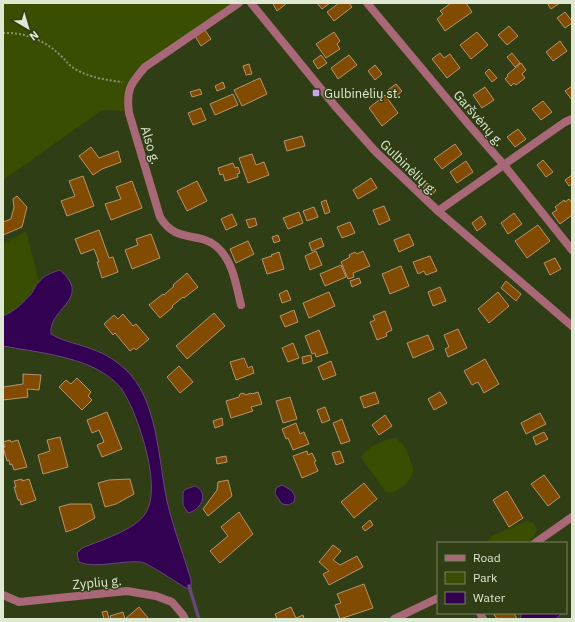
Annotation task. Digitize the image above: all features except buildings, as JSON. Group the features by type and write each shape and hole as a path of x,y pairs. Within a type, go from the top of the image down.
{"street":[{"name":"Also g.","path":"239,3 145,67 132,81 127,98 129,113 160,217 169,229 177,233 209,242 216,246 230,264 242,305"},
{"name":"Gulbinėlių g.","path":"251,3 335,106 374,151 438,211 572,326"},
{"name":"Garšvėnų g.","path":"367,3 469,125 504,164 572,250"},
{"path":"438,211 565,122 572,119"},
{"path":"536,542 572,518"},
{"name":"Zyplių g.","path":"3,595 19,602 127,591 156,596 172,602 185,619"},
{"path":"394,619 437,598"}],"path":[{"path":"3,33 12,32 28,36 45,43 72,67 90,76 122,82 132,81"}],"green space":[{"path":"3,3 231,3 137,70 132,76 127,89 125,111 102,110 3,180"},
{"path":"26,231 39,281 24,301 14,310 3,316 3,244"},
{"path":"395,438 400,441 404,447 413,469 411,477 408,481 402,487 391,493 386,492 361,457 368,449 376,444"},
{"path":"526,521 533,523 537,529 533,538 527,542 487,542 492,536"}],"water":[{"path":"60,270 69,280 72,289 71,296 52,325 51,334 111,358 125,369 136,382 144,396 155,430 167,501 191,580 191,590 141,562 93,565 79,562 77,553 82,548 125,530 140,520 145,514 150,503 150,471 147,454 136,419 130,404 116,382 105,374 82,363 56,356 3,346 3,316 11,312 22,303 32,293 37,284 43,278"},
{"path":"282,485 291,490 295,496 294,502 289,505 282,504 275,494 276,488"},
{"path":"195,486 200,489 202,493 202,501 197,508 188,513 183,505 183,492 186,489"},
{"path":"522,614 561,614 556,619 520,619"}],"waterway":[{"path":"189,586 199,619"}],"place":[{"name":"Gulbinėlių st.","path":"316,93"}]}
